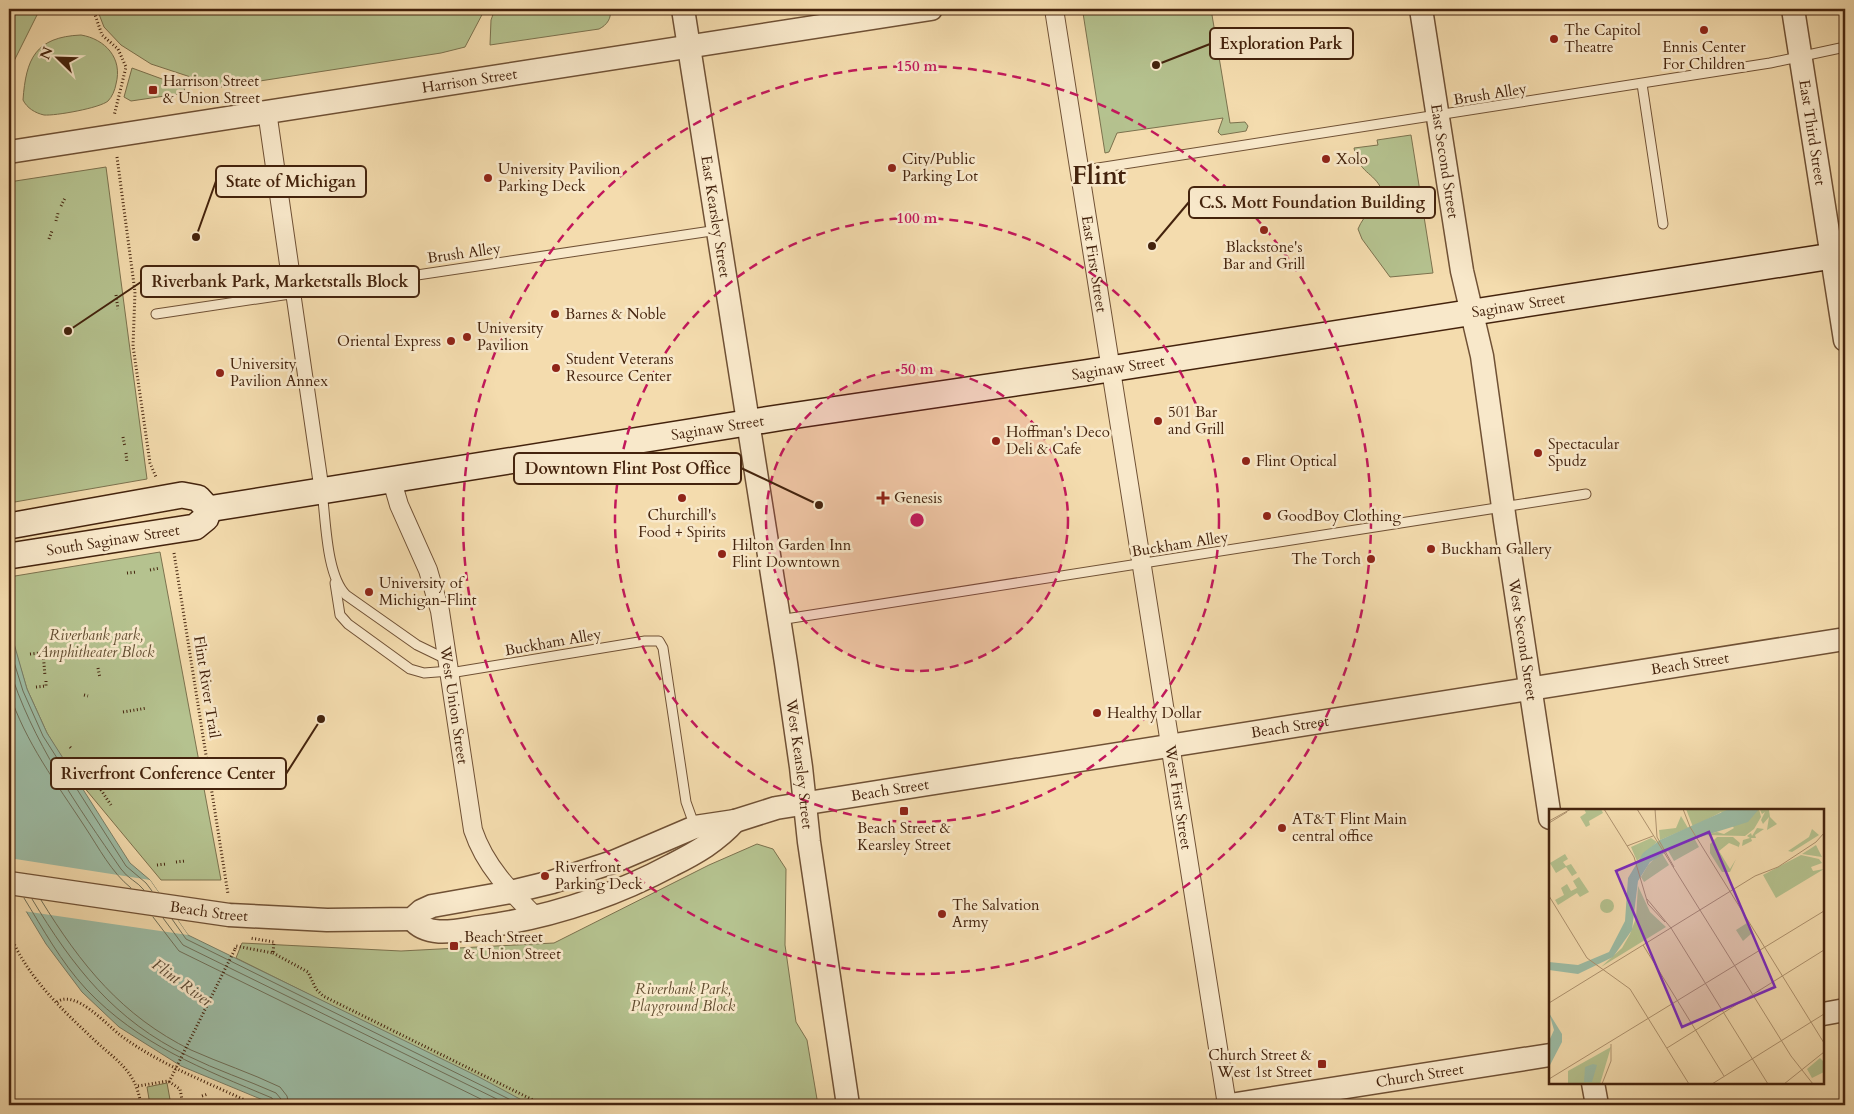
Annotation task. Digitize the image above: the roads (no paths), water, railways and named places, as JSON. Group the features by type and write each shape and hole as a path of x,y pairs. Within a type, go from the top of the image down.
{"main road":[{"name":"Saginaw Street","path":"392,481 748,423 1111,369 1838,255"},
{"path":"208,509 392,481"},
{"name":"South Saginaw Street","path":"9,526 182,496 198,498 208,509 206,518 195,527 9,556"}],"street":[{"name":"East Kearsley Street","path":"683,9 748,423"},
{"name":"Harrison Street","path":"9,152 931,9"},
{"name":"East First Street","path":"1054,9 1111,369"},
{"name":"East Second Street","path":"1421,9 1462,271 1472,312"},
{"name":"East Third Street","path":"1793,9 1800,57 1838,255 1845,340"},
{"path":"267,111 322,492"},
{"name":"West Second Street","path":"1472,312 1482,356 1549,812"},
{"name":"West First Street","path":"1111,369 1229,1105"},
{"name":"West Kearsley Street","path":"748,423 779,620 848,1105"},
{"name":"West Union Street","path":"392,481 399,505 428,570 444,630 473,830 486,860 511,892 536,917"},
{"name":"Beach Street","path":"9,883 229,915 292,919 412,919 422,928 439,932 496,925 563,910 634,885 700,837 712,823 735,822 770,809 1845,639"},
{"name":"Beach Street","path":"412,919 421,910 432,906 511,892 589,871 700,837"},
{"path":"1824,1014 1845,1010"},
{"name":"Church Street","path":"1229,1105 1549,1055"},
{"path":"1593,1084 1597,1105"}],"lane":[{"name":"Brush Alley","path":"1079,172 1642,84 1800,57 1845,47"},
{"path":"1642,84 1663,224"},
{"name":"Brush Alley","path":"156,314 293,292 718,230"},
{"name":"Buckham Alley","path":"322,492 340,615 348,624 410,669 424,673 645,641 660,642 686,802 700,837"},
{"name":"Buckham Alley","path":"779,620 1586,494"},
{"path":"334,575 343,592 359,605 449,668"}],"water":[{"name":"Flint River","path":"9,626 27,689 47,733 130,863 150,880 188,935 479,1077 531,1105 275,1105 181,1066 119,1027 82,992 46,944 9,883"}],"place":[{"name":"Ennis Center For Children","path":"1704,30"},
{"name":"The Capitol Theatre","path":"1554,39"},
{"name":"Exploration Park","path":"1156,65"},
{"name":"Harrison Street & Union Street","path":"153,90"},
{"name":"Xolo","path":"1326,159"},
{"name":"City/Public Parking Lot","path":"892,168"},
{"name":"University Pavilion Parking Deck","path":"488,178"},
{"name":"Blackstone's Bar and Grill","path":"1264,230"},
{"name":"State of Michigan","path":"196,237"},
{"name":"C.S. Mott Foundation Building","path":"1152,246"},
{"name":"Barnes & Noble","path":"555,314"},
{"name":"Riverbank Park, Marketstalls Block","path":"68,331"},
{"name":"University Pavilion","path":"467,337"},
{"name":"Oriental Express","path":"451,341"},
{"name":"Student Veterans Resource Center","path":"556,368"},
{"name":"University Pavilion Annex","path":"220,373"},
{"name":"501 Bar and Grill","path":"1158,421"},
{"name":"Hoffman's Deco Deli & Cafe","path":"996,441"},
{"name":"Spectacular Spudz","path":"1538,453"},
{"name":"Flint Optical","path":"1246,461"},
{"name":"Churchill's Food + Spirits","path":"682,498"},
{"name":"Genesis","path":"883,498"},
{"name":"Downtown Flint Post Office","path":"819,505"},
{"name":"GoodBoy Clothing","path":"1267,516"},
{"name":"Buckham Gallery","path":"1431,549"},
{"name":"Hilton Garden Inn Flint Downtown","path":"722,554"},
{"name":"The Torch","path":"1371,559"},
{"name":"University of Michigan-Flint","path":"369,592"},
{"name":"Healthy Dollar","path":"1097,713"},
{"name":"Riverfront Conference Center","path":"321,719"},
{"name":"Beach Street & Kearsley Street","path":"904,811"},
{"name":"AT&T Flint Main central office","path":"1282,828"},
{"name":"Riverfront Parking Deck","path":"545,876"},
{"name":"The Salvation Army","path":"942,914"},
{"name":"Beach Street & Union Street","path":"454,946"},
{"name":"Church Street & West 1st Street","path":"1322,1064"}],"district":[{"name":"Flint","path":"1099,176"}],"park label":[{"name":"Riverbank park, Amphitheater Block","path":"96,644"},
{"name":"Riverbank Park, Playground Block","path":"683,998"}]}
